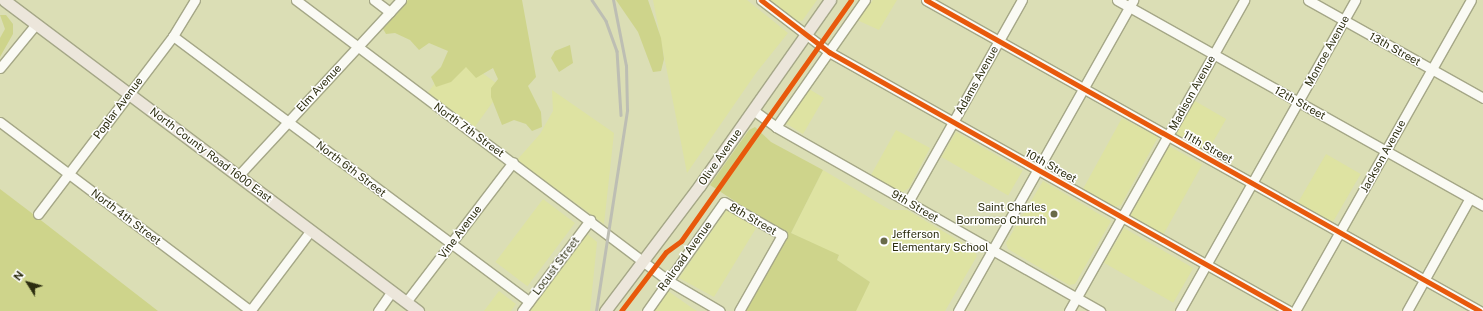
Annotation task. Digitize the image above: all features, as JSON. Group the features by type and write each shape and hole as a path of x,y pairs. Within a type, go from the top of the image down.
{"main road":[{"name":"North County Road 1600 East","path":"4,0 418,311"},
{"name":"Olive Avenue","path":"604,311 753,110 830,0"}],"street":[{"name":"Poplar Avenue","path":"38,214 128,94 174,36 195,0"},
{"name":"North 7th Street","path":"296,0 356,48 513,162 667,280 720,311"},
{"path":"374,0 390,12"},
{"name":"Elm Avenue","path":"238,176 401,0"},
{"name":"10th Street","path":"761,0 829,52 1289,311"},
{"path":"776,127 865,0"},
{"name":"11th Street","path":"926,0 1480,311"},
{"name":"Adams Avenue","path":"908,202 1022,0"},
{"name":"12th Street","path":"1117,0 1131,3 1214,54 1483,205"},
{"name":"Madison Avenue","path":"1069,311 1244,0"},
{"name":"13th Street","path":"1308,0 1483,98"},
{"name":"Monroe Avenue","path":"1180,311 1355,0"},
{"name":"Jackson Avenue","path":"1296,311 1471,0"},
{"path":"958,311 1131,3"},
{"path":"0,68 36,24"},
{"name":"North 6th Street","path":"174,36 529,302"},
{"name":"9th Street","path":"753,110 776,127 1100,311"},
{"name":"North 4th Street","path":"0,122 251,311"},
{"name":"Vine Avenue","path":"406,302 513,162"},
{"path":"1407,311 1470,198"},
{"name":"8th Street","path":"724,202 782,235 739,311"},
{"name":"Railroad Avenue","path":"647,311 667,280 724,202"},
{"name":"Locust Street","path":"522,311 590,220"},
{"path":"251,311 311,230"},
{"path":"378,311 392,291"}],"shaded area":[{"path":"408,0 522,0 536,77 528,86 541,112 542,127 532,131 526,124 514,120 502,125 491,97 491,88 498,79 493,68 476,78 466,67 451,82 436,87 431,77 441,67 448,51 429,43 419,50 410,40 395,33 386,34 382,27"},
{"path":"616,0 648,0 661,38 664,59 661,71 653,72 638,32"},
{"path":"653,0 747,0 788,33 756,73 687,173"},
{"path":"767,0 817,0 802,21 796,20"},
{"path":"873,0 897,0 879,30 857,20"},
{"path":"0,15 6,15 13,24 13,34 0,57 0,38 5,29"},
{"path":"570,45 573,63 559,72 551,58 555,51"},
{"path":"456,54 503,88 475,127 428,93"},
{"path":"809,89 824,98 803,134 785,123"},
{"path":"552,90 614,133 604,224 517,160 540,134 553,111"},
{"path":"1195,101 1226,119 1207,153 1176,135"},
{"path":"1122,118 1158,137 1121,205 1114,207 1083,189"},
{"path":"755,127 771,142 823,170 791,233 839,255 837,260 870,282 856,311 743,311 787,235 710,185 749,130"},
{"path":"896,130 930,148 909,188 901,193 871,175"},
{"path":"956,132 1023,170 1008,196 942,157"},
{"path":"1169,146 1202,164 1163,235 1130,217"},
{"path":"1326,154 1361,174 1333,222 1298,202"},
{"name":"Jefferson Elementary School","path":"823,170 890,210 907,210 973,249 977,256 945,311 855,311 870,282 837,260 839,256 791,233"},
{"path":"1043,181 1111,221 1075,284 1069,285 1008,249 1006,243"},
{"path":"0,189 29,211 158,311 0,311"},
{"path":"543,199 575,223 527,286 495,262"},
{"path":"728,208 758,225 714,297 679,278"},
{"path":"1124,228 1193,268 1173,303 1104,263"},
{"path":"585,232 597,242 590,311 528,311"},
{"path":"499,291 516,304 511,311 484,311"},
{"path":"668,291 692,308 697,311 655,311"}],"railway":[{"path":"592,0 606,21 617,51 621,115"},
{"path":"596,311 627,110 626,66 613,0"}],"cycle path":[{"path":"761,0 829,52 1289,311"},
{"path":"621,311 666,252 681,241 851,0"},
{"path":"926,0 1480,311"}],"place":[{"name":"Saint Charles Borromeo Church","path":"1054,214"},
{"name":"Jefferson Elementary School","path":"884,241"}]}
